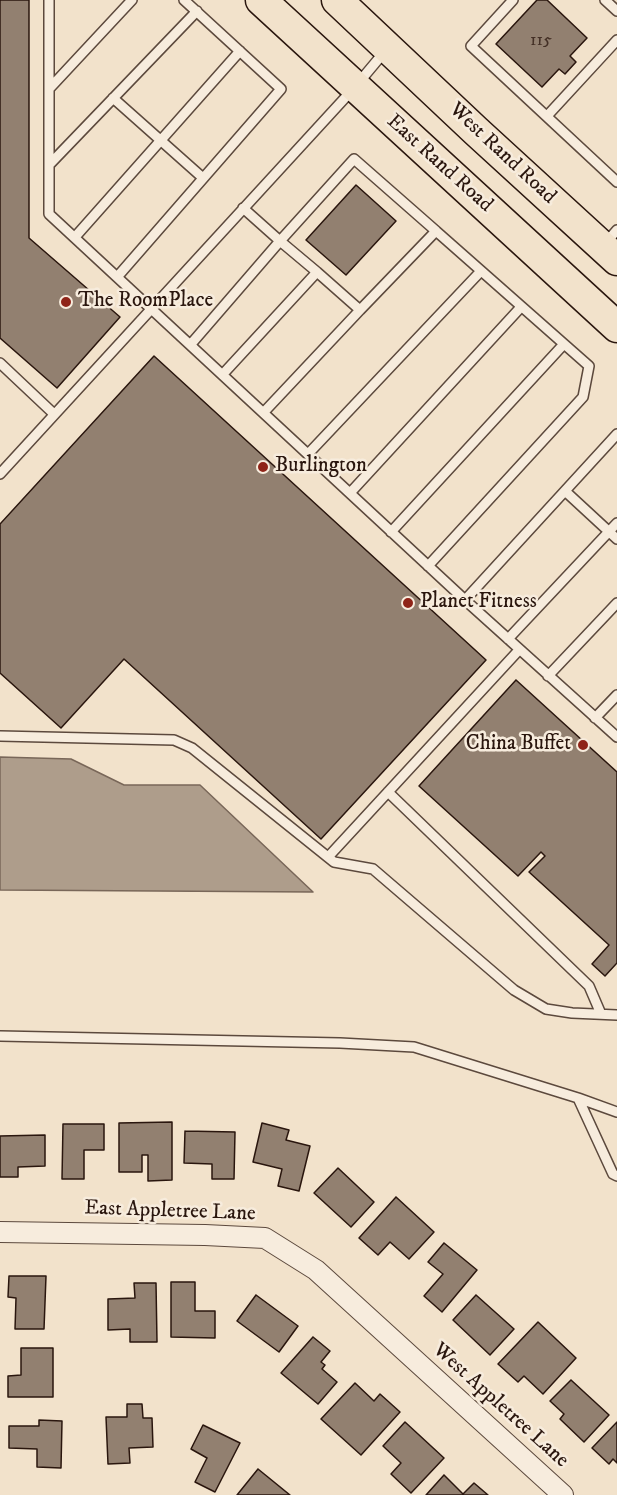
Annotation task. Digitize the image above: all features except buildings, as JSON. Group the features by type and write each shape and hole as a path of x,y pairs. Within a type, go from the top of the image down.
{"main road":[{"name":"East Rand Road","path":"261,0 617,327"},
{"path":"337,0 388,47"},
{"name":"West Rand Road","path":"388,47 476,131 612,245"}],"street":[{"name":"East Appletree Lane","path":"0,1232 194,1235 265,1239 316,1270 405,1352"},
{"name":"West Appletree Lane","path":"405,1352 563,1495"}],"lane":[{"path":"49,89 132,0"},
{"path":"117,276 281,89 184,0"},
{"path":"513,0 471,46 617,182"},
{"path":"605,0 617,11"},
{"path":"51,2 49,214 519,650 617,737"},
{"path":"49,165 197,11"},
{"path":"547,116 617,40"},
{"path":"0,474 355,87 388,47"},
{"path":"75,237 240,51"},
{"path":"113,98 204,178"},
{"path":"191,344 354,159 589,366 583,397 428,566"},
{"path":"243,208 360,310"},
{"path":"264,412 435,231"},
{"path":"308,454 481,271"},
{"path":"223,374 317,272"},
{"path":"350,493 521,307"},
{"path":"391,532 564,344"},
{"path":"0,363 54,414"},
{"path":"465,600 617,434"},
{"path":"565,491 617,539"},
{"path":"508,639 617,523"},
{"path":"548,676 617,603"},
{"path":"328,856 519,650"},
{"path":"595,718 617,695"},
{"path":"0,736 174,740 192,748 334,862 373,869 514,990 546,1009 617,1015"},
{"path":"388,792 589,986 601,1014"},
{"path":"0,1036 340,1043 414,1047 617,1112"},
{"path":"578,1098 613,1174 617,1176"}],"shaded area":[{"path":"0,757 71,759 124,785 200,785 313,892 0,890"}],"place":[{"name":"The RoomPlace","path":"66,302"},
{"name":"Burlington","path":"263,467"},
{"name":"Planet Fitness","path":"408,603"},
{"name":"China Buffet","path":"583,745"}]}
